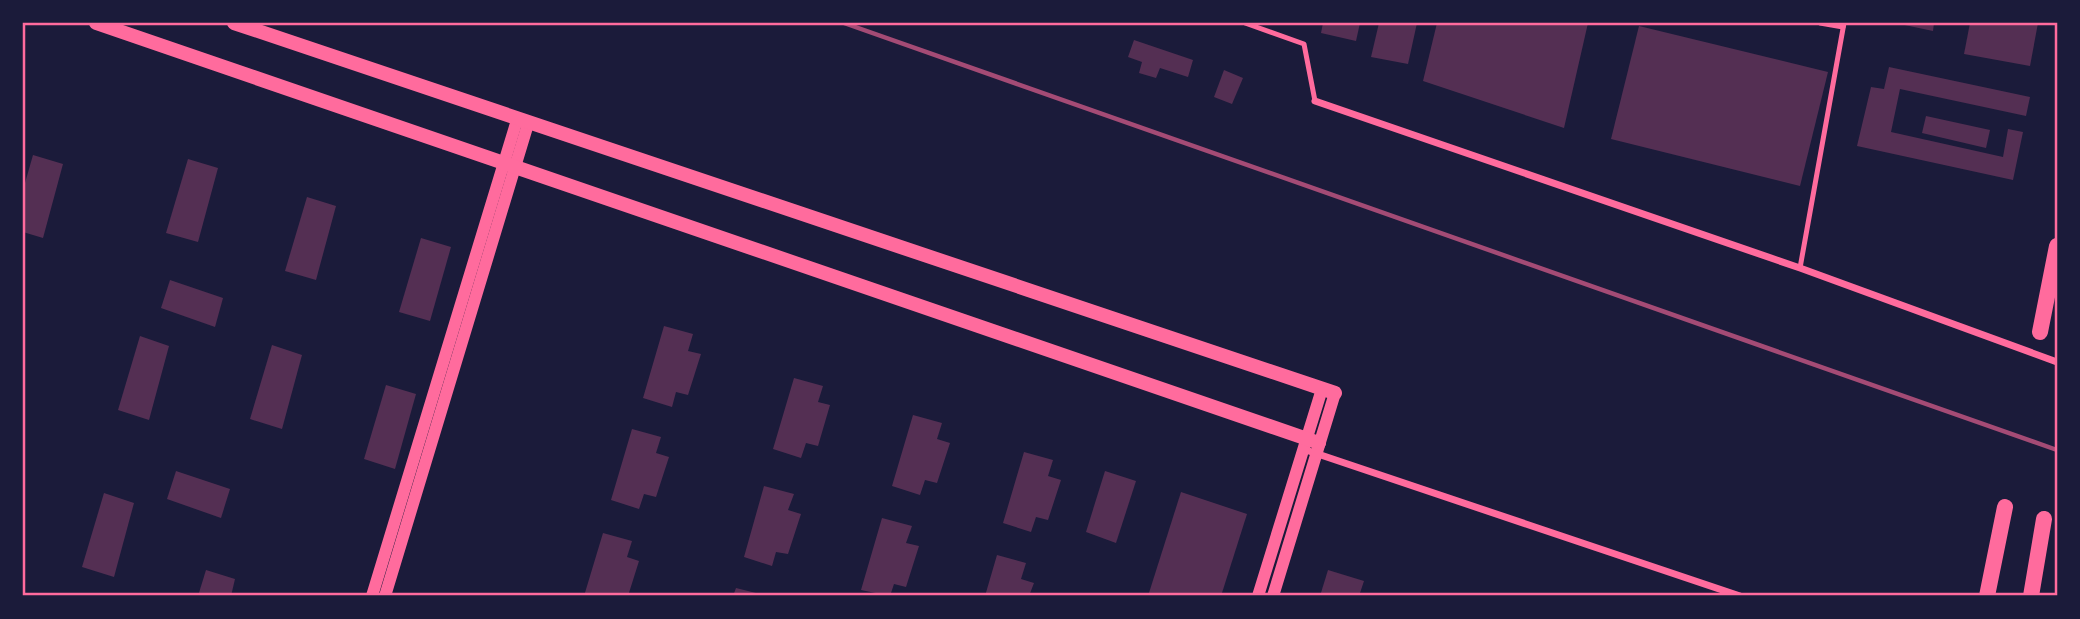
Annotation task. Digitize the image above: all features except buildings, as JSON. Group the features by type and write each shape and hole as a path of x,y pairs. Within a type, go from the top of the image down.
{"main road":[{"path":"96,23 509,164 1311,446"},
{"path":"234,23 1328,391"},
{"path":"2040,332 2057,246"},
{"path":"1987,596 2005,507"},
{"path":"2031,596 2045,519"}],"street":[{"path":"1315,101 1800,268 2057,362"},
{"path":"372,596 523,122"},
{"path":"385,596 509,164"},
{"path":"1258,596 1328,391"},
{"path":"1273,596 1311,446"},
{"path":"1311,446 1740,596"}],"lane":[{"path":"1245,23 1304,44 1315,101"},
{"path":"1800,268 1844,25 1820,23"}],"railway":[{"path":"844,23 2057,450"}]}
